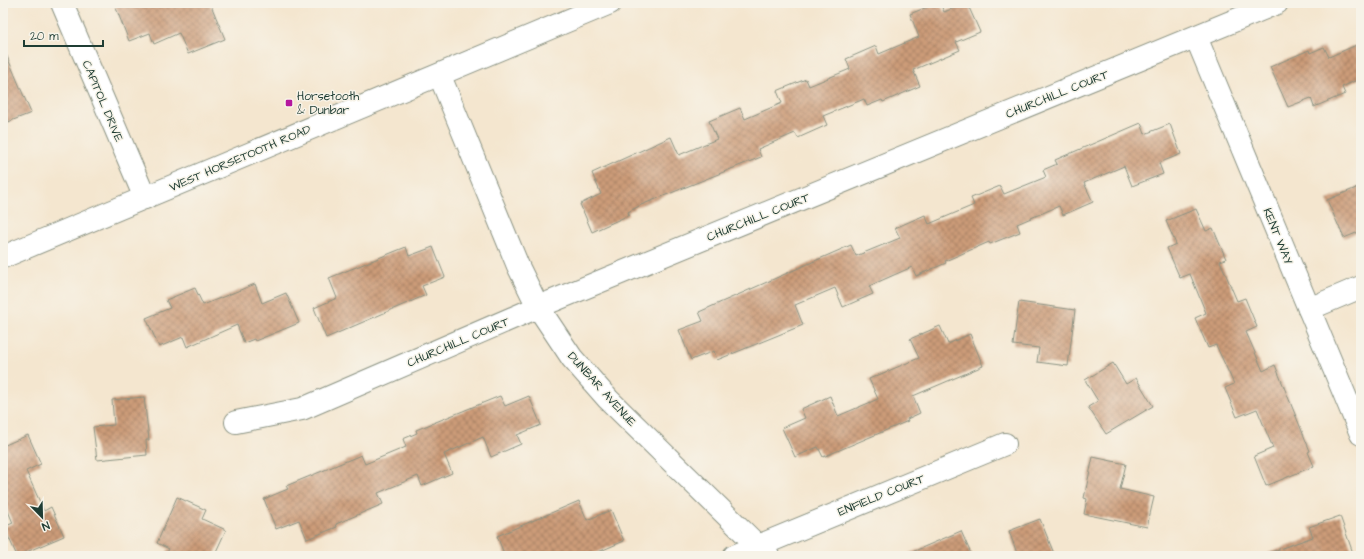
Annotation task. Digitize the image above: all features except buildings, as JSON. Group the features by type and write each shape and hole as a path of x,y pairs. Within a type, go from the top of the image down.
{"street":[{"name":"CAPITOL DRIVE","path":"62,3 145,198"},
{"name":"WEST HORSETOOTH ROAD","path":"3,257 440,76 610,3"},
{"name":"CHURCHILL COURT","path":"236,422 302,409 538,307 1277,3"},
{"name":"KENT WAY","path":"1196,37 1361,434"},
{"name":"DUNBAR AVENUE","path":"440,76 518,266 538,307 572,358 608,399 763,551"},
{"path":"1309,309 1361,287"},
{"name":"ENFIELD COURT","path":"734,556 763,551 1005,444"}],"place":[{"name":"Horsetooth & Dunbar","path":"289,103"}]}
